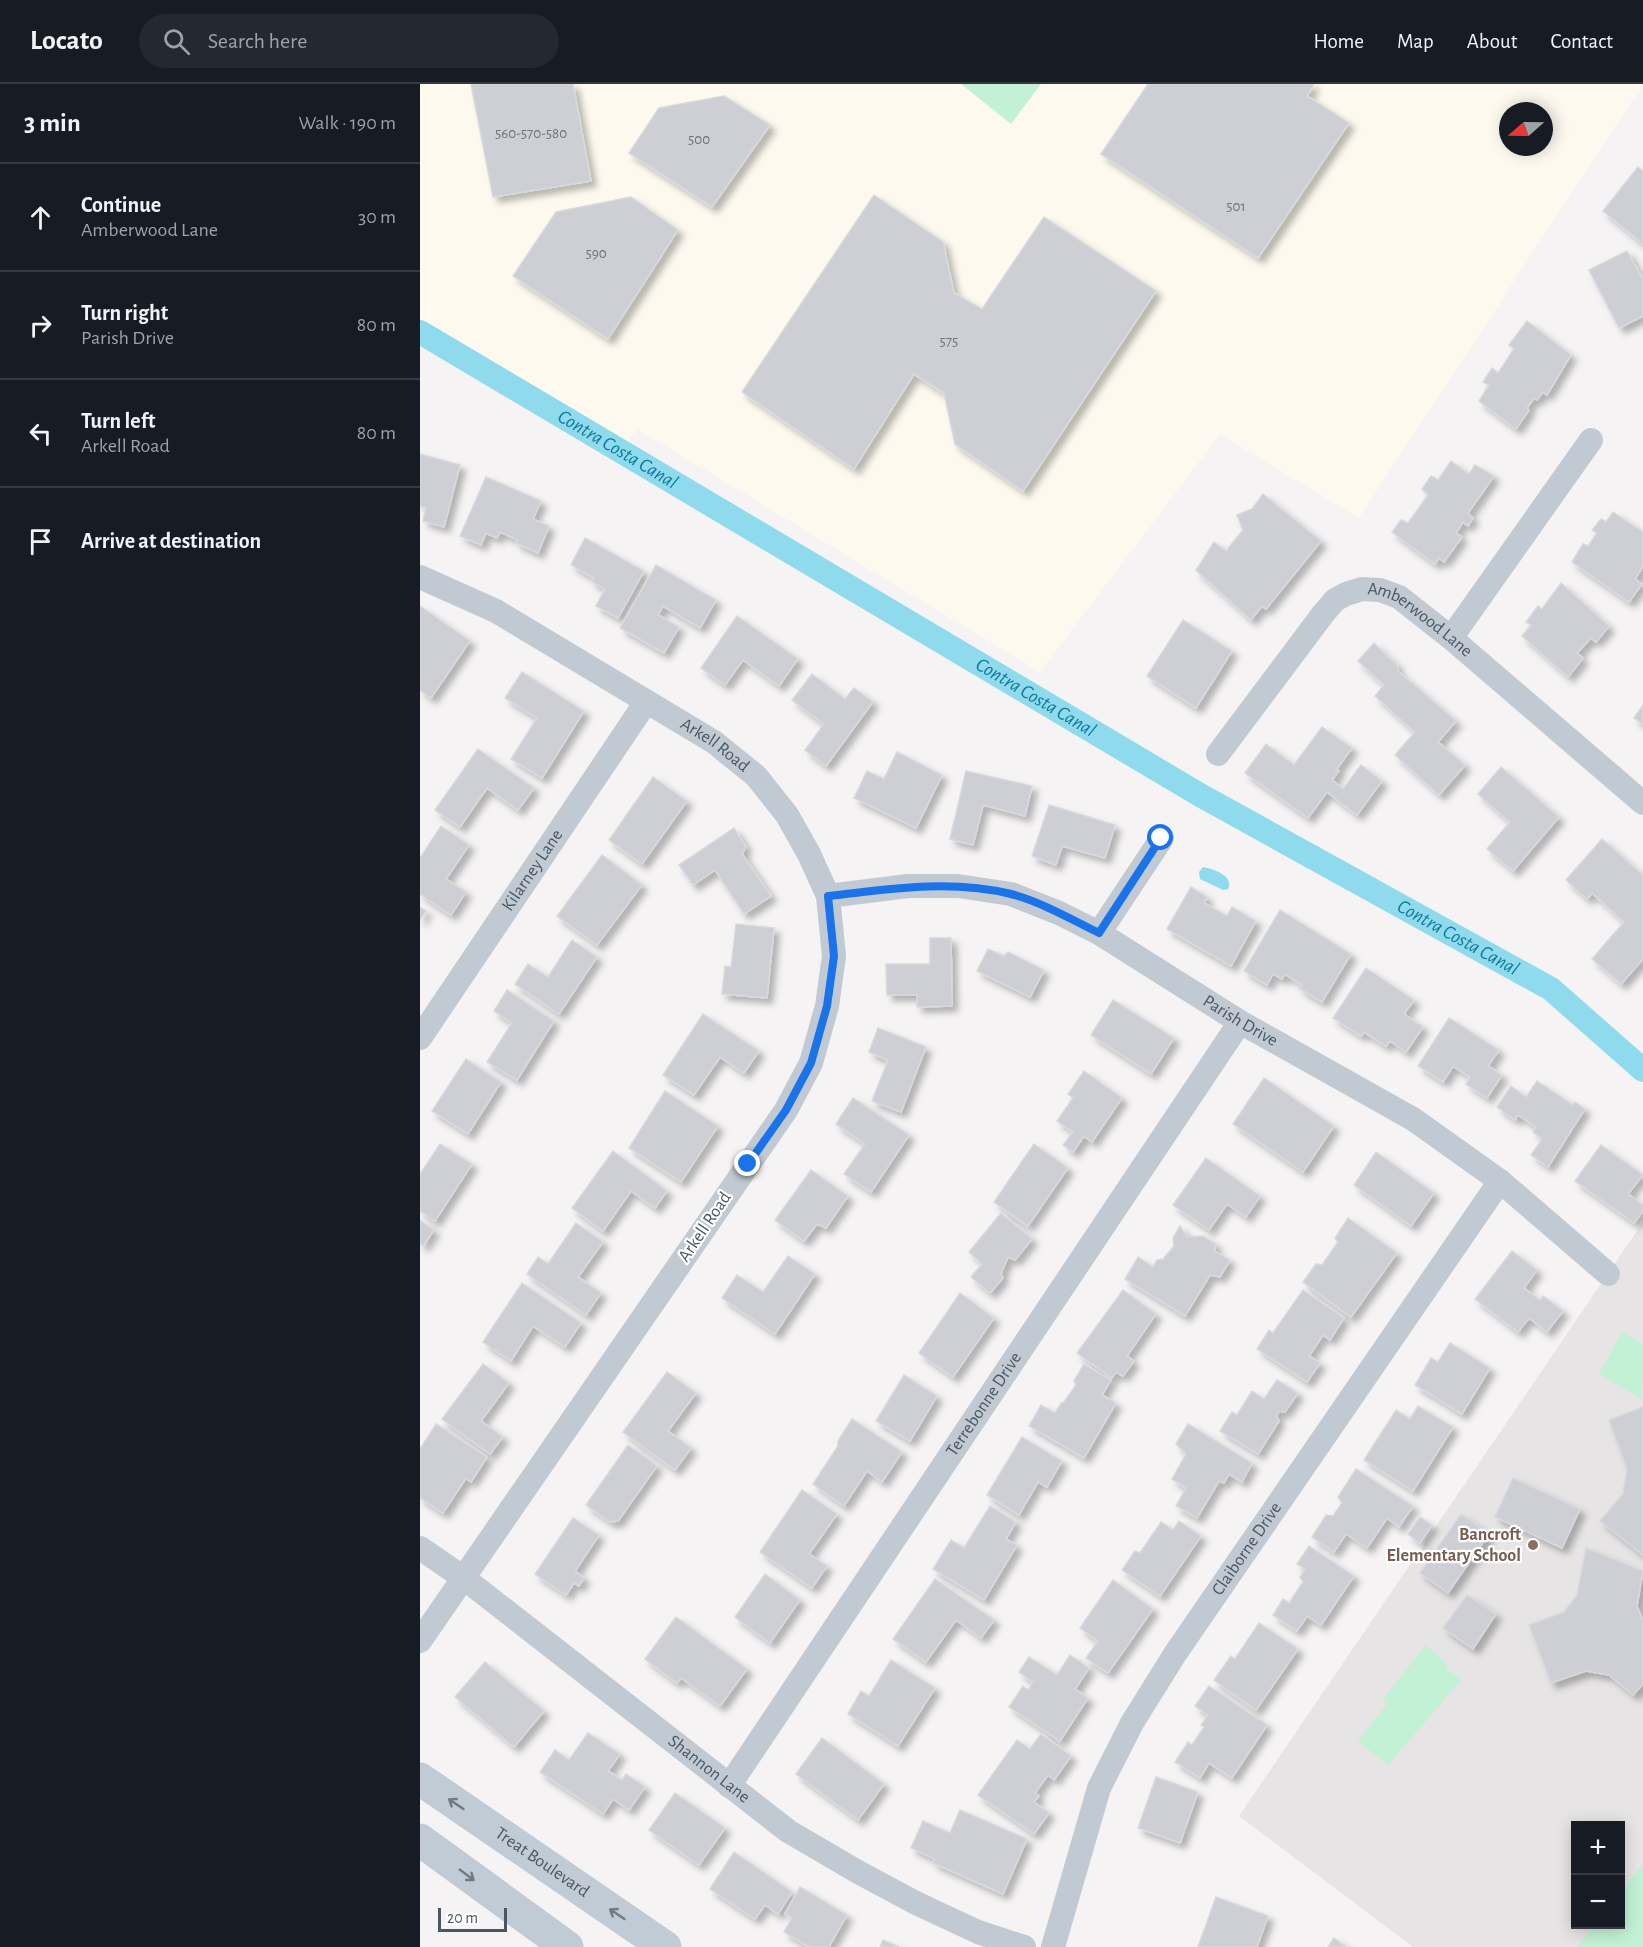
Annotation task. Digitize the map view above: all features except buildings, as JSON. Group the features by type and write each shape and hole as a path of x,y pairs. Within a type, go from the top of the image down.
{"main road":[{"name":"Treat Boulevard","path":"420,1779 665,1947"},
{"path":"420,1840 567,1947"}],"street":[{"path":"1451,638 1591,440"},
{"name":"Arkell Road","path":"420,578 496,611 714,742 756,776 787,815 809,854 828,896 834,956 827,1006 811,1063 786,1110 465,1579 420,1641"},
{"name":"Amberwood Lane","path":"1218,754 1335,600 1346,594 1362,590 1380,590 1400,597 1451,638 1643,803"},
{"name":"Kilarney Lane","path":"420,1038 646,702"},
{"path":"1099,933 1161,838"},
{"name":"Parish Drive","path":"828,896 908,886 958,886 1011,894 1059,913 1099,933 1240,1022 1413,1119 1500,1181 1608,1274"},
{"name":"Terrebonne Drive","path":"729,1786 1240,1022"},
{"name":"Claiborne Drive","path":"1053,1947 1099,1788 1132,1722 1175,1654 1500,1181"},
{"name":"Shannon Lane","path":"420,1548 465,1579 788,1831 858,1872 978,1932 1024,1947"}],"shaded area":[{"path":"420,84 1643,84 1359,518 1220,434 1040,672 637,429 625,446 420,326"},
{"name":"Bancroft Elementary School","path":"1643,1222 1643,1947 1413,1947 1239,1816"}],"green space":[{"path":"961,84 1041,84 1011,124"},
{"path":"1622,1332 1643,1344 1642,1399 1599,1374"},
{"path":"1426,1645 1447,1664 1446,1668 1461,1680 1388,1765 1358,1741 1387,1704 1383,1699"},
{"path":"1643,1864 1643,1947 1577,1947 1592,1929 1625,1929 1625,1887"}],"water":[{"path":"1203,867 1217,871 1226,877 1229,884 1228,889 1223,890 1200,879 1199,872"}],"waterway":[{"name":"Contra Costa Canal","path":"420,332 1200,795 1551,989 1643,1070"}],"place":[{"name":"Bancroft Elementary School","path":"1533,1545"}],"route":[{"path":"748,1164 786,1110 811,1063 827,1006 834,956 828,896 908,886 958,886 1011,894 1059,913 1099,933 1161,838"}]}
